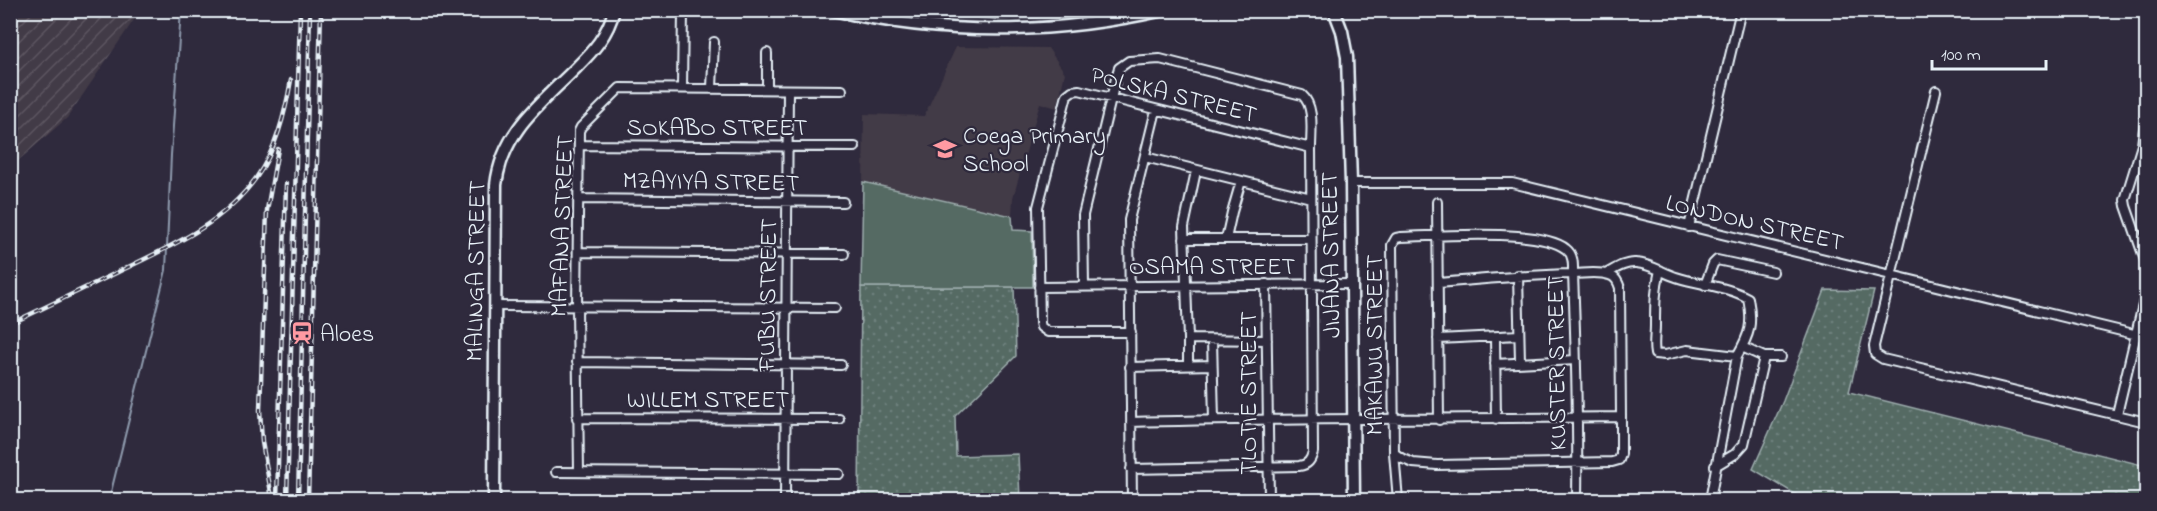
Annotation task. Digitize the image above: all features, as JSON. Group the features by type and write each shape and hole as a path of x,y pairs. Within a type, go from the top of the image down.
{"street":[{"name":"MALINGA STREET","path":"494,501 496,185 504,152 523,121 600,42 614,10"},
{"path":"682,88 683,10"},
{"path":"833,10 920,26 1017,29 1098,24 1164,10"},
{"path":"969,10 997,12 1057,10"},
{"name":"JIJANA STREET","path":"1334,10 1342,32 1347,57 1351,183 1354,501"},
{"path":"1689,227 1741,10"},
{"path":"2146,10 2146,16"},
{"path":"712,88 714,42"},
{"path":"767,53 767,89"},
{"name":"OSAMA STREET","path":"1039,287 1312,284 1310,107 1305,97 1160,59 1129,61 1119,68 1084,211 1084,286"},
{"path":"2146,83 2142,145 2126,206 2146,263"},
{"name":"MAFANA STREET","path":"579,472 577,307 581,127 620,88 842,90"},
{"name":"FUBU STREET","path":"785,501 788,90"},
{"name":"POLSKA STREET","path":"1131,332 1048,332 1044,330 1039,320 1038,207 1066,97 1070,92 1078,90 1311,148"},
{"path":"1936,91 1874,346 1877,356 2146,422"},
{"path":"1132,501 1129,220 1156,110"},
{"name":"SOKABO STREET","path":"579,145 855,147"},
{"path":"1145,157 1311,198"},
{"path":"1188,365 1184,239 1186,216 1196,171"},
{"path":"1226,239 1241,182"},
{"name":"LONDON STREET","path":"1351,183 1504,182 2146,337"},
{"name":"MZAYIYA STREET","path":"579,199 843,202"},
{"path":"1437,202 1439,420"},
{"name":"KUSTER STREET","path":"1438,236 1522,236 1561,246 1570,253 1573,274 1578,418 1577,501"},
{"name":"MAKAWU STREET","path":"1438,236 1401,237 1393,241 1394,453 1418,464 1615,462 1619,460 1621,454 1621,417"},
{"path":"1184,239 1311,239"},
{"path":"579,252 844,254"},
{"path":"1704,285 1717,260 1773,272"},
{"path":"1606,274 1622,265 1635,262 1704,285 1736,291 1748,298 1751,311 1749,336 1737,356 1710,501"},
{"path":"1660,270 1654,306 1653,345 1655,354 1665,355 1687,350 1737,356"},
{"path":"1131,422 1313,418 1439,420 1621,417 1620,288 1615,278 1606,274 1518,275 1438,283"},
{"path":"1518,275 1520,361"},
{"name":"TLOTIE STREET","path":"1266,284 1269,501"},
{"path":"1131,469 1304,465 1309,462 1313,452 1312,284 1352,284"},
{"path":"2117,414 2146,292"},
{"path":"495,306 835,308"},
{"path":"1438,339 1519,335"},
{"path":"1495,337 1496,419"},
{"path":"1188,339 1267,340"},
{"path":"1212,340 1214,420"},
{"path":"1742,347 1764,357 1781,357"},
{"path":"1716,466 1735,454 1744,444 1764,357"},
{"path":"1495,364 1576,360"},
{"path":"577,362 841,365"},
{"path":"1130,367 1212,365"},
{"name":"WILLEM STREET","path":"577,418 839,419"},
{"path":"1394,453 1398,501"},
{"path":"556,472 839,474"}],"shaded area":[{"path":"11,10 140,11 67,118 11,167"},
{"name":"Coega Primary School","path":"956,47 1048,48 1065,73 1057,108 1040,103 1013,198 1012,216 863,182 864,114 924,116"}],"green space":[{"path":"863,182 1012,216 1013,230 1032,231 1033,287 861,287"},
{"path":"861,287 1014,287 1016,356 955,416 956,456 1018,454 1020,500 859,500"},
{"path":"1825,290 1874,291 1849,392 2146,466 2146,500 1805,500 1753,469 1783,401"}],"waterway":[{"path":"109,500 166,270 181,10"}],"railway":[{"path":"287,500 300,10"},
{"path":"298,500 310,10"},
{"path":"308,500 321,10"},
{"path":"10,324 175,244 211,222 227,209 256,178 269,156 283,119 291,80"},
{"path":"272,498 262,442 260,410 267,210 278,149"},
{"path":"277,500 286,184"}],"place":[{"name":"Coega Primary School","path":"945,149"},
{"name":"Aloes","path":"302,333"}]}
